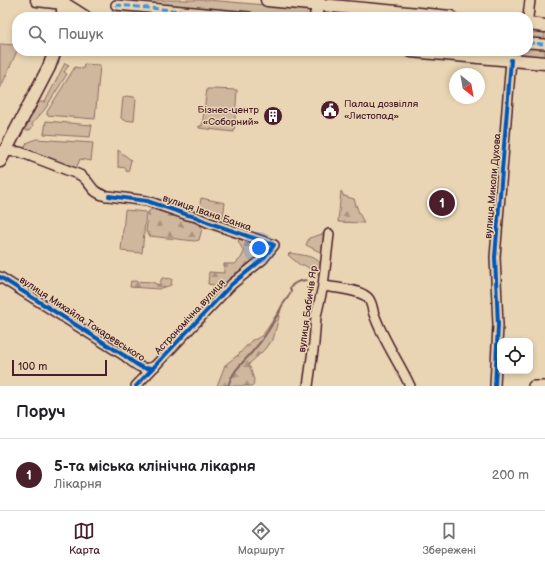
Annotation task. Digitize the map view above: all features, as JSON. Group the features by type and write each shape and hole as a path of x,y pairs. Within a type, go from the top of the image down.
{"main road":[{"path":"37,0 65,1 79,12"},
{"path":"267,0 314,3 352,12"},
{"path":"63,12 65,1"},
{"path":"533,25 545,26"},
{"path":"2,154 49,67 53,56"},
{"path":"467,56 545,63"}],"street":[{"path":"529,12 530,0"},
{"path":"116,5 194,12"},
{"path":"533,43 545,44"},
{"name":"вулиця Миколи Духова","path":"495,386 498,325 495,257 511,60"},
{"name":"вулиця Івана Банка","path":"2,154 20,152 80,175 87,180 94,191 108,196 148,201 188,215 196,216 207,222 274,245"},
{"name":"вулиця Бабичів Яр","path":"308,386 316,316 323,286 329,234"},
{"name":"Астрономічна вулиця","path":"136,386 232,284 264,259 274,245"},
{"name":"вулиця Михайла Токаревського","path":"0,277 140,367 150,369 156,366"},
{"path":"323,286 363,294 369,299 378,324 392,354 410,386"},
{"path":"136,386 141,375 140,367"},
{"path":"533,386 545,386"}],"green space":[{"path":"114,0 208,0 310,9 310,12 113,12"},
{"path":"533,30 545,31 545,59 513,56 533,56"},
{"path":"0,44 12,45 12,56 15,56 0,89"},
{"path":"65,63 69,65 64,72 67,74 45,109 32,124 33,126 30,130 24,130 39,102 45,102"},
{"path":"84,64 100,65 95,119 47,115 47,112 75,67 83,69"},
{"path":"207,89 237,90 234,132 199,128 199,126 202,126"},
{"path":"126,96 134,97 136,99 134,120 132,121 123,120 121,118 123,98"},
{"path":"46,121 92,125 90,137 44,134"},
{"path":"36,139 93,143 91,161 80,159 76,169 23,150 27,143"},
{"path":"118,150 131,160 128,172 126,171 126,168 118,167"},
{"path":"341,191 344,196 354,199 364,223 338,222"},
{"path":"201,198 225,203 223,217 199,211"},
{"path":"154,207 199,222 202,229 199,240 195,241 149,236 146,232 148,212"},
{"path":"125,210 146,212 142,253 121,251"},
{"path":"326,233 324,253 306,245 309,238"},
{"path":"241,238 266,247 263,256 226,287 208,284 209,272 224,273 224,264 235,264 241,258 244,252 238,241"},
{"path":"290,253 311,257 318,261 322,265 323,277 304,265 300,265 288,255"},
{"path":"162,278 172,279 171,285 159,289 130,287 131,281 152,282 159,285"},
{"path":"281,309 273,340 249,364 254,380 253,386 217,386 225,365 238,355 252,340 261,336 265,332"}],"waterway":[{"path":"228,386 235,371 258,346 273,323 291,291 290,288 293,284 306,280"}],"marked path":[{"path":"116,5 194,12"},
{"path":"533,43 545,44"}],"cycle path":[{"path":"495,386 498,325 495,257 511,60"},
{"path":"109,196 147,201 274,245 263,259 232,284 136,386"},
{"path":"0,277 136,364 144,368 152,368 156,366"}],"place":[{"name":"Палац дозвілля «Листопад»","path":"330,110"},
{"name":"Бізнес-центр «Соборний»","path":"273,116"},
{"name":"5-та міська клінічна лікарня","path":"442,203"}]}
